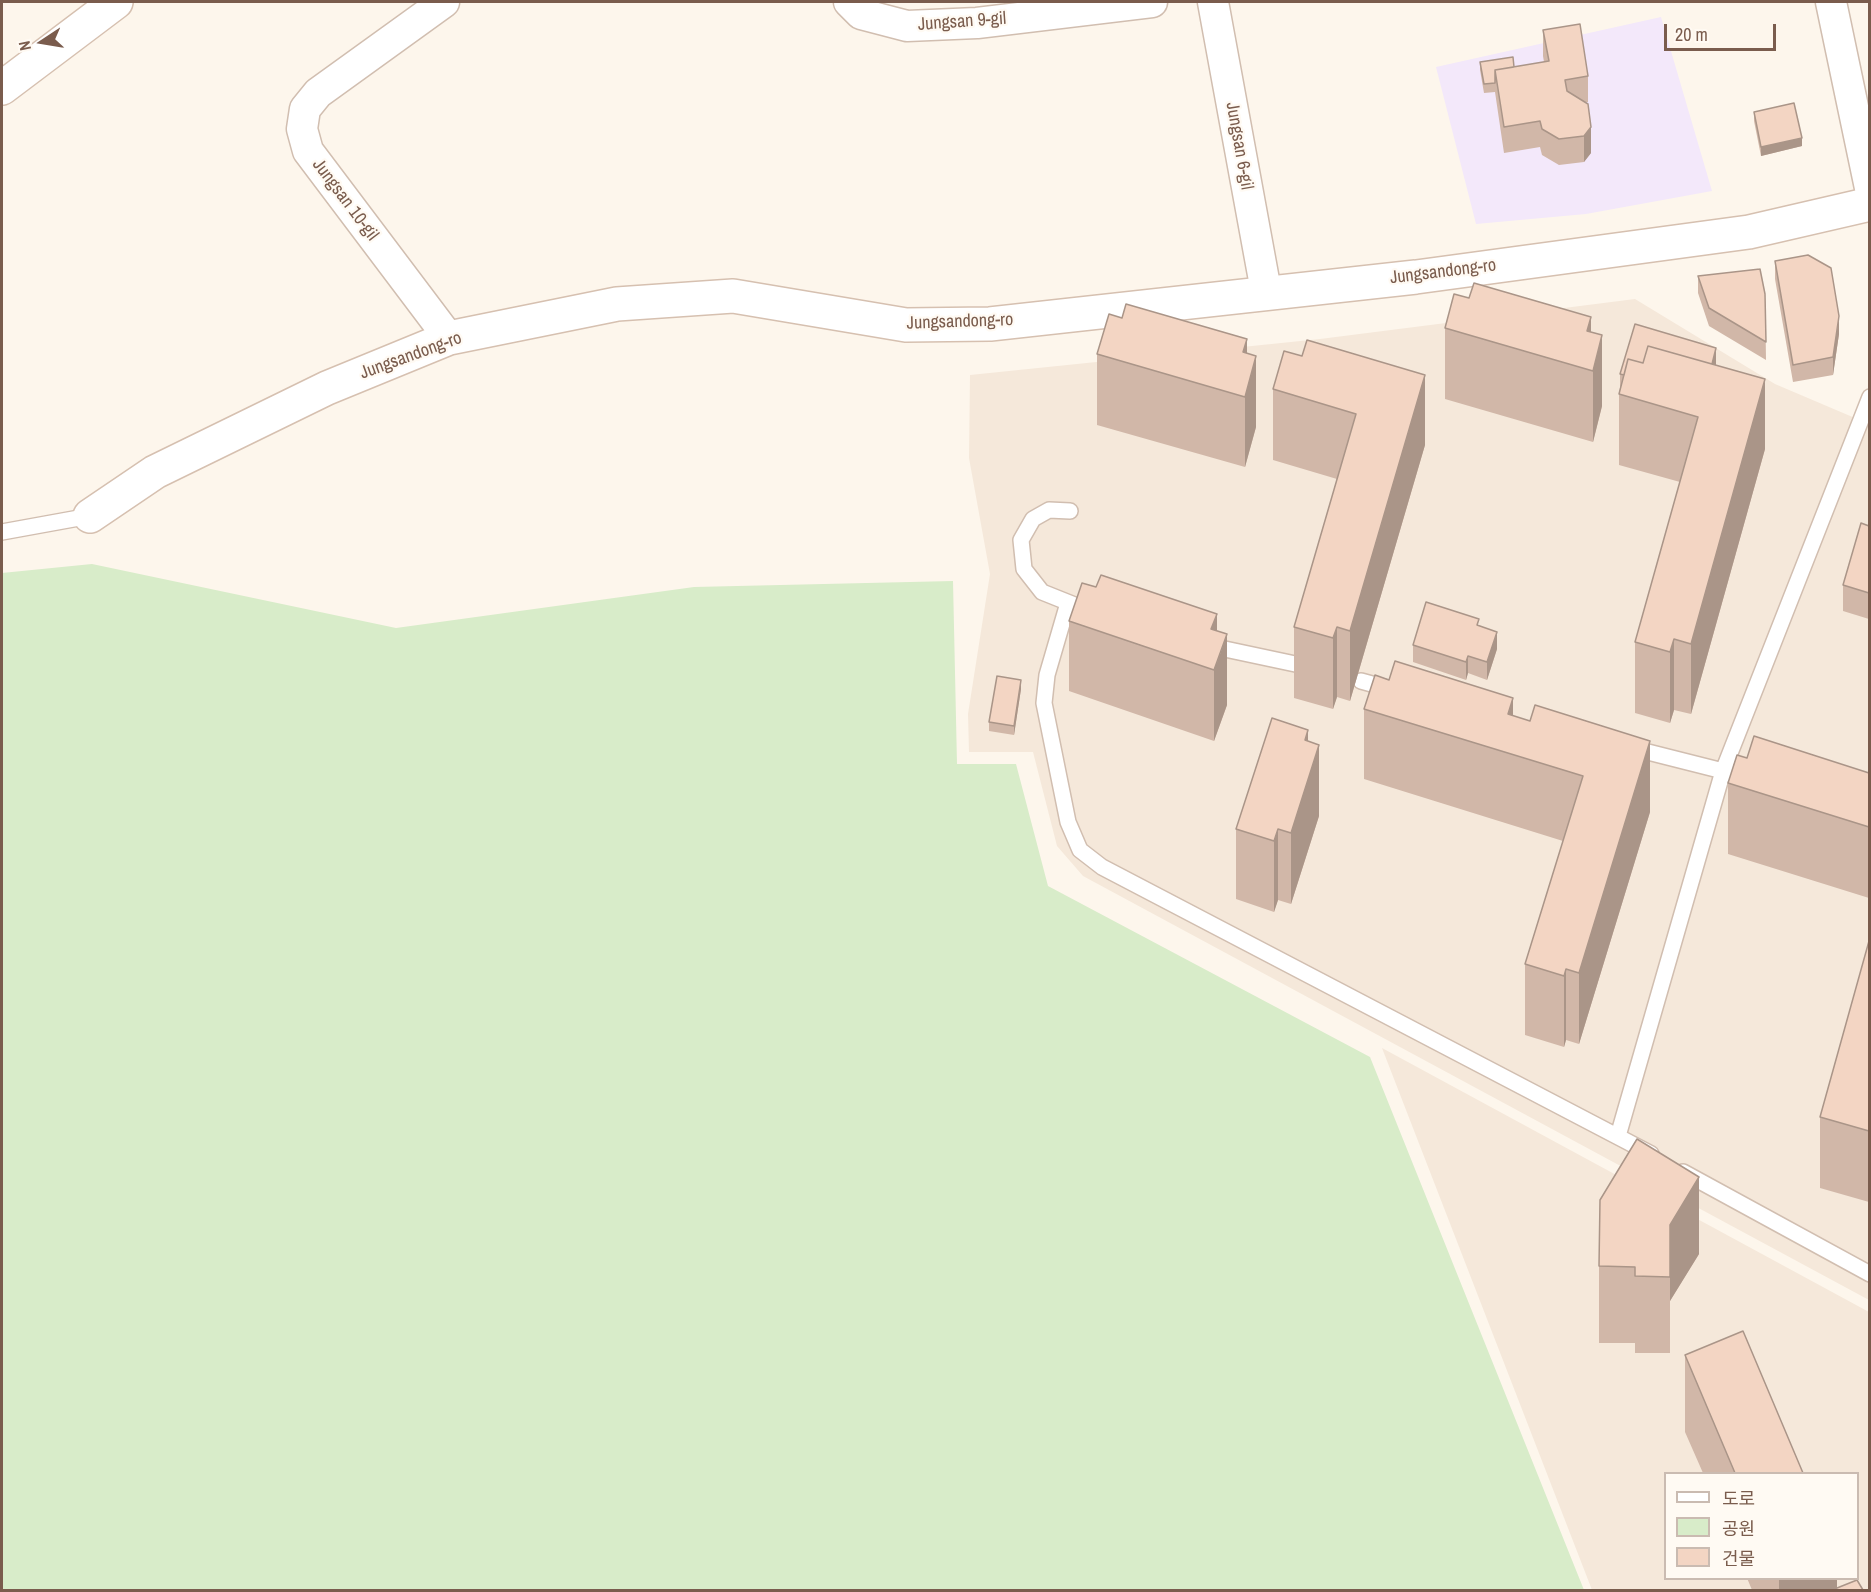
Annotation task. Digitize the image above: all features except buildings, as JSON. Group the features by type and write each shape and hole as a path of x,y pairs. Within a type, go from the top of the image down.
{"street":[{"path":"2,88 116,2"},
{"name":"Jungsan 10-gil","path":"444,2 318,93 305,109 302,129 308,151 449,338"},
{"name":"Jungsan 9-gil","path":"849,2 861,14 907,26 977,23 1152,2"},
{"name":"Jungsan 6-gil","path":"1213,2 1266,291"},
{"path":"1831,2 1869,188"},
{"name":"Jungsandong-ro","path":"90,516 155,472 327,388 449,338 617,304 733,296 906,325 990,324 1266,291 1416,277 1749,232 1869,204"}],"lane":[{"path":"1618,1136 1723,771 1869,398"},
{"path":"1070,511 1049,510 1033,519 1021,540 1024,569 1042,592 1089,610"},
{"path":"2,532 90,516"},
{"path":"1068,603 1047,675 1044,703 1068,822 1080,850 1102,867 1618,1136 1869,1274"},
{"path":"1186,639 1300,665"},
{"path":"1361,681 1406,693"},
{"path":"1621,745 1745,777"}],"shaded area":[{"path":"1661,17 1712,191 1586,214 1476,224 1436,67"},
{"path":"1635,299 1775,384 1869,424 1869,1300 1083,876 1057,846 1033,752 969,752 968,714 990,574 969,458 970,375 1320,339"},
{"path":"1382,1048 1869,1312 1869,1590 1592,1590"}],"green space":[{"path":"92,564 396,628 694,587 953,581 957,764 1016,764 1048,886 1370,1057 1584,1590 2,1590 2,573"}]}
